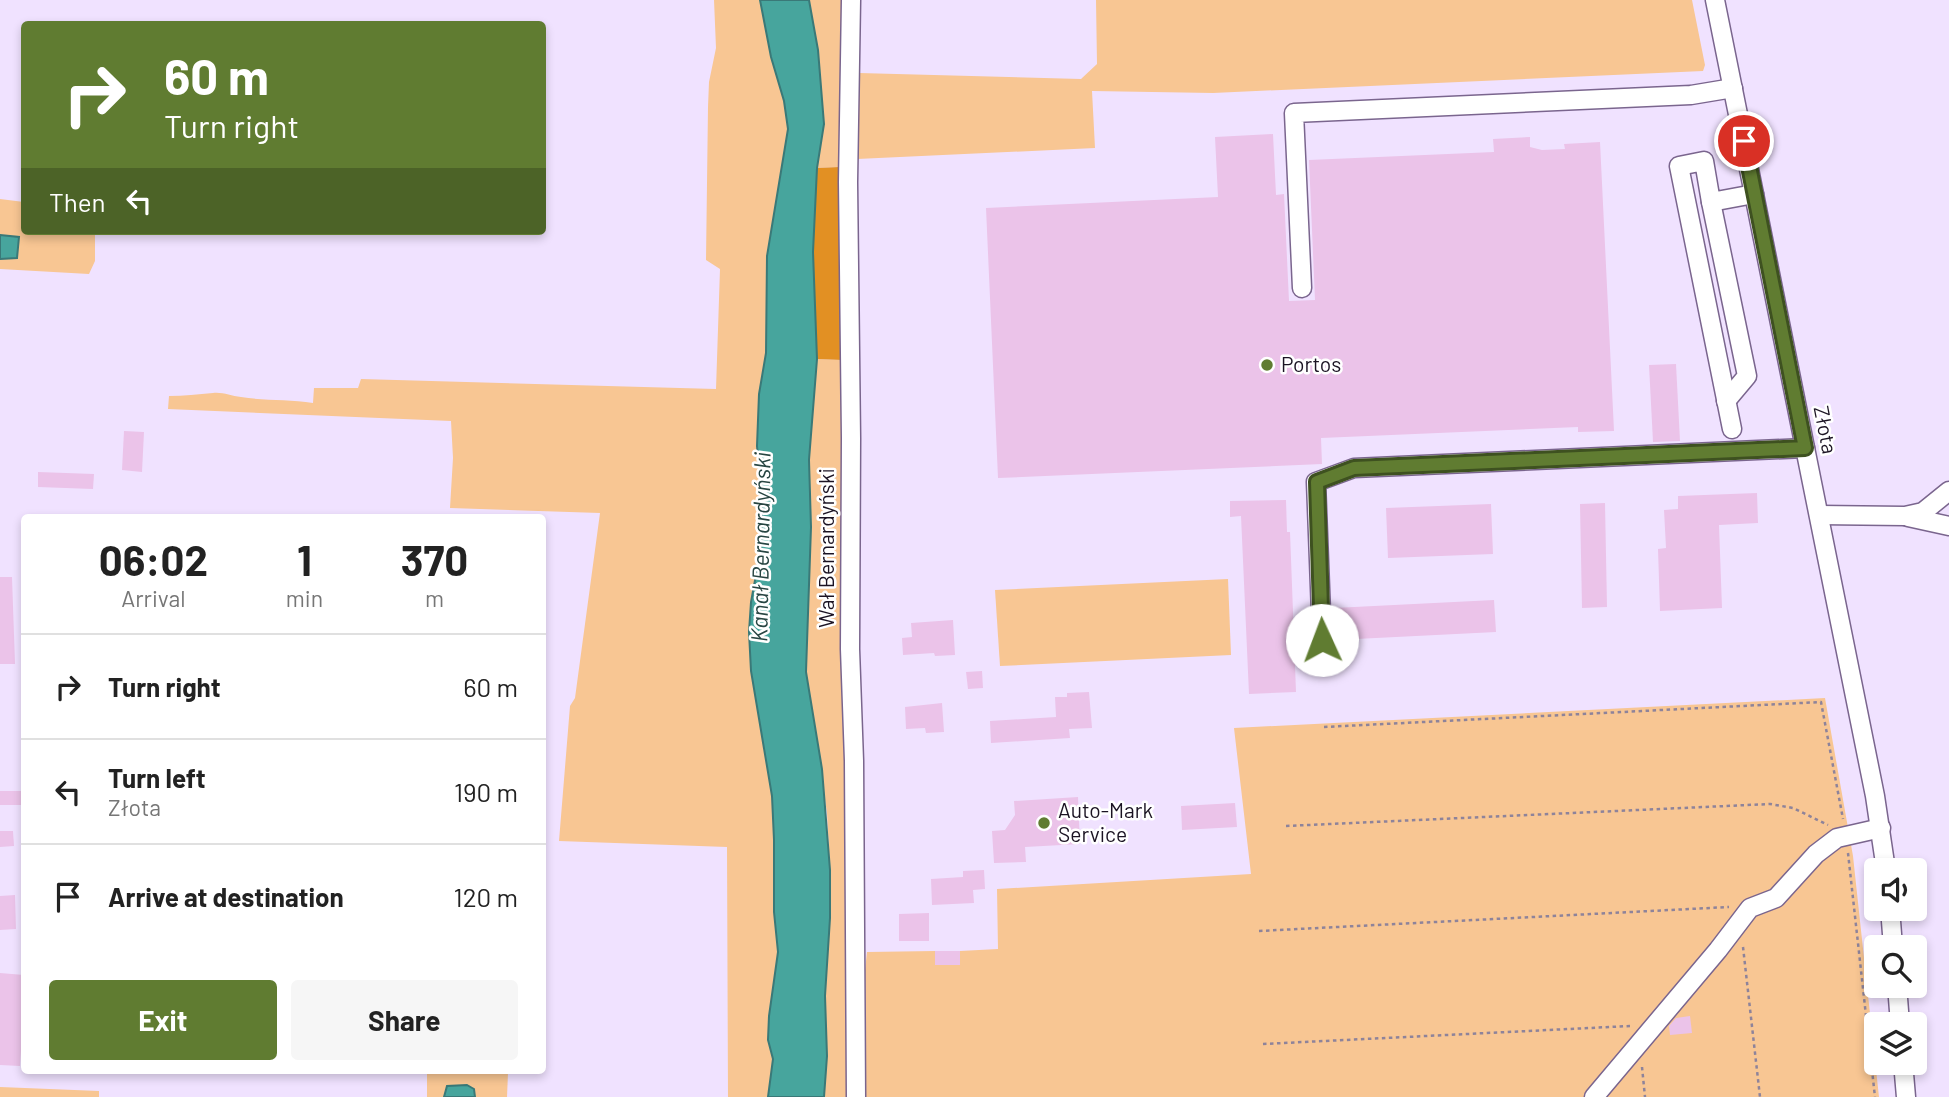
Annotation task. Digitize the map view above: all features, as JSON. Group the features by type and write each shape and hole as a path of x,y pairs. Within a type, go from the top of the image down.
{"street":[{"name":"Wał Bernardyński","path":"851,0 848,182 850,649 854,761 856,1097"},
{"name":"Złota","path":"1715,0 1881,828 1885,858"},
{"path":"1301,288 1294,113 1691,95 1733,88"},
{"path":"1726,401 1747,376 1704,161 1679,166 1726,401 1732,429"},
{"path":"1711,202 1754,194"},
{"path":"1322,640 1317,482 1354,468 1805,448"},
{"path":"1905,516 1923,512 1949,491"},
{"path":"1819,515 1905,516 1949,526"},
{"path":"1594,1097 1745,914 1776,898 1816,854 1846,834 1881,828"},
{"path":"1904,1075 1906,1097"}],"path":[{"path":"1324,727 1821,702 1846,834 1875,1097"},
{"path":"1286,826 1770,804 1804,812 1846,834"},
{"path":"1259,931 1745,914 1760,1097"},
{"path":"1263,1044 1654,1025"},
{"path":"1639,1043 1645,1097"}],"shaded area":[{"path":"714,0 760,0 788,129 767,256 766,353 759,394 757,446 762,542 751,602 749,632 751,671 772,796 774,840 774,912 778,952 769,1016 768,1040 773,1059 768,1097 728,1097 727,847 559,841 570,706 575,698 600,513 450,508 453,458 451,421 168,409 169,396 217,393 313,403 314,388 358,388 361,379 716,389 720,269 706,260 709,82 716,48"},
{"path":"760,0 809,0 818,50 824,124 817,168 813,252 817,359 809,460 811,527 806,672 822,769 830,870 824,1097 768,1097 773,1059 768,1040 769,1016 778,952 774,912 774,840 772,796 751,671 749,632 751,602 762,542 757,446 759,394 766,353 767,256 788,129"},
{"path":"809,0 843,0 839,167 817,168 824,124 818,50"},
{"path":"1096,0 1692,0 1705,65 1703,71 1213,93 1092,91 1095,148 857,159 859,73 1081,79 1097,64"},
{"path":"839,167 842,360 817,359 813,252 817,168"},
{"path":"0,199 21,202 21,235 95,235 95,261 89,274 0,269"},
{"path":"0,235 19,237 17,258 0,259"},
{"path":"817,359 842,360 849,1097 824,1097 830,870 827,813 806,672 811,527 809,460"},
{"path":"1228,579 1231,655 1000,666 995,590"},
{"path":"1825,698 1853,856 1864,958 1864,998 1868,998 1870,1012 1864,1012 1864,1075 1877,1075 1879,1097 866,1097 867,952 935,951 935,965 959,965 960,951 998,949 997,889 1251,874 1234,728"},
{"path":"427,1074 508,1074 507,1097 427,1097"},
{"path":"467,1085 474,1089 475,1097 444,1097 447,1086"},
{"path":"0,1087 99,1091 99,1097 0,1097"}],"building":[{"name":"Portos","path":"1273,134 1276,195 1284,194 1289,301 1315,300 1309,160 1494,152 1493,139 1530,137 1530,147 1542,150 1565,149 1564,144 1600,142 1614,431 1578,432 1578,427 1321,438 1322,464 998,478 986,208 1218,197 1215,137"},
{"path":"1676,364 1680,441 1653,442 1649,365"},
{"path":"124,431 144,432 142,472 122,470"},
{"path":"38,472 94,474 93,489 38,487"},
{"path":"1757,493 1758,523 1719,525 1722,608 1660,611 1658,549 1666,548 1664,510 1678,509 1678,496"},
{"path":"1286,500 1287,532 1290,532 1296,692 1249,694 1241,516 1230,517 1230,501"},
{"path":"1605,503 1607,607 1582,608 1580,504"},
{"path":"1491,504 1493,554 1388,558 1386,508"},
{"path":"0,577 12,577 15,664 0,664"},
{"path":"1494,600 1496,632 1336,640 1334,608"},
{"path":"953,620 955,655 903,655 902,638 912,637 911,623"},
{"path":"982,671 983,688 968,689 966,672"},
{"path":"1089,692 1092,728 1069,729 1070,738 991,743 990,721 1056,717 1055,697 1067,697 1067,693"},
{"path":"942,703 944,732 926,733 925,728 906,729 905,707"},
{"path":"0,791 21,791 21,805 0,805"},
{"name":"Auto-Mark Service","path":"1078,797 1080,844 1025,847 1026,862 994,863 992,831 1005,830 1015,815 1014,801"},
{"path":"1235,803 1237,827 1182,830 1181,806"},
{"path":"0,831 13,831 14,846 0,847"},
{"path":"984,870 985,889 973,890 974,903 932,905 931,879 963,877 963,871"},
{"path":"15,895 16,929 0,930 0,896"},
{"path":"929,913 929,941 899,941 899,914"},
{"path":"935,951 960,951 960,965 935,965"},
{"path":"0,973 21,975 20,1066 0,1065"},
{"path":"1690,1016 1692,1033 1670,1035 1669,1026 1676,1018"}],"place":[{"name":"Portos","path":"1267,365"},
{"name":"Auto-Mark Service","path":"1044,823"}],"route":[{"path":"1322,640 1317,482 1354,468 1805,448 1744,141"}],"water label":[{"name":"Kanał Bernardyński","path":"761,547"}]}
